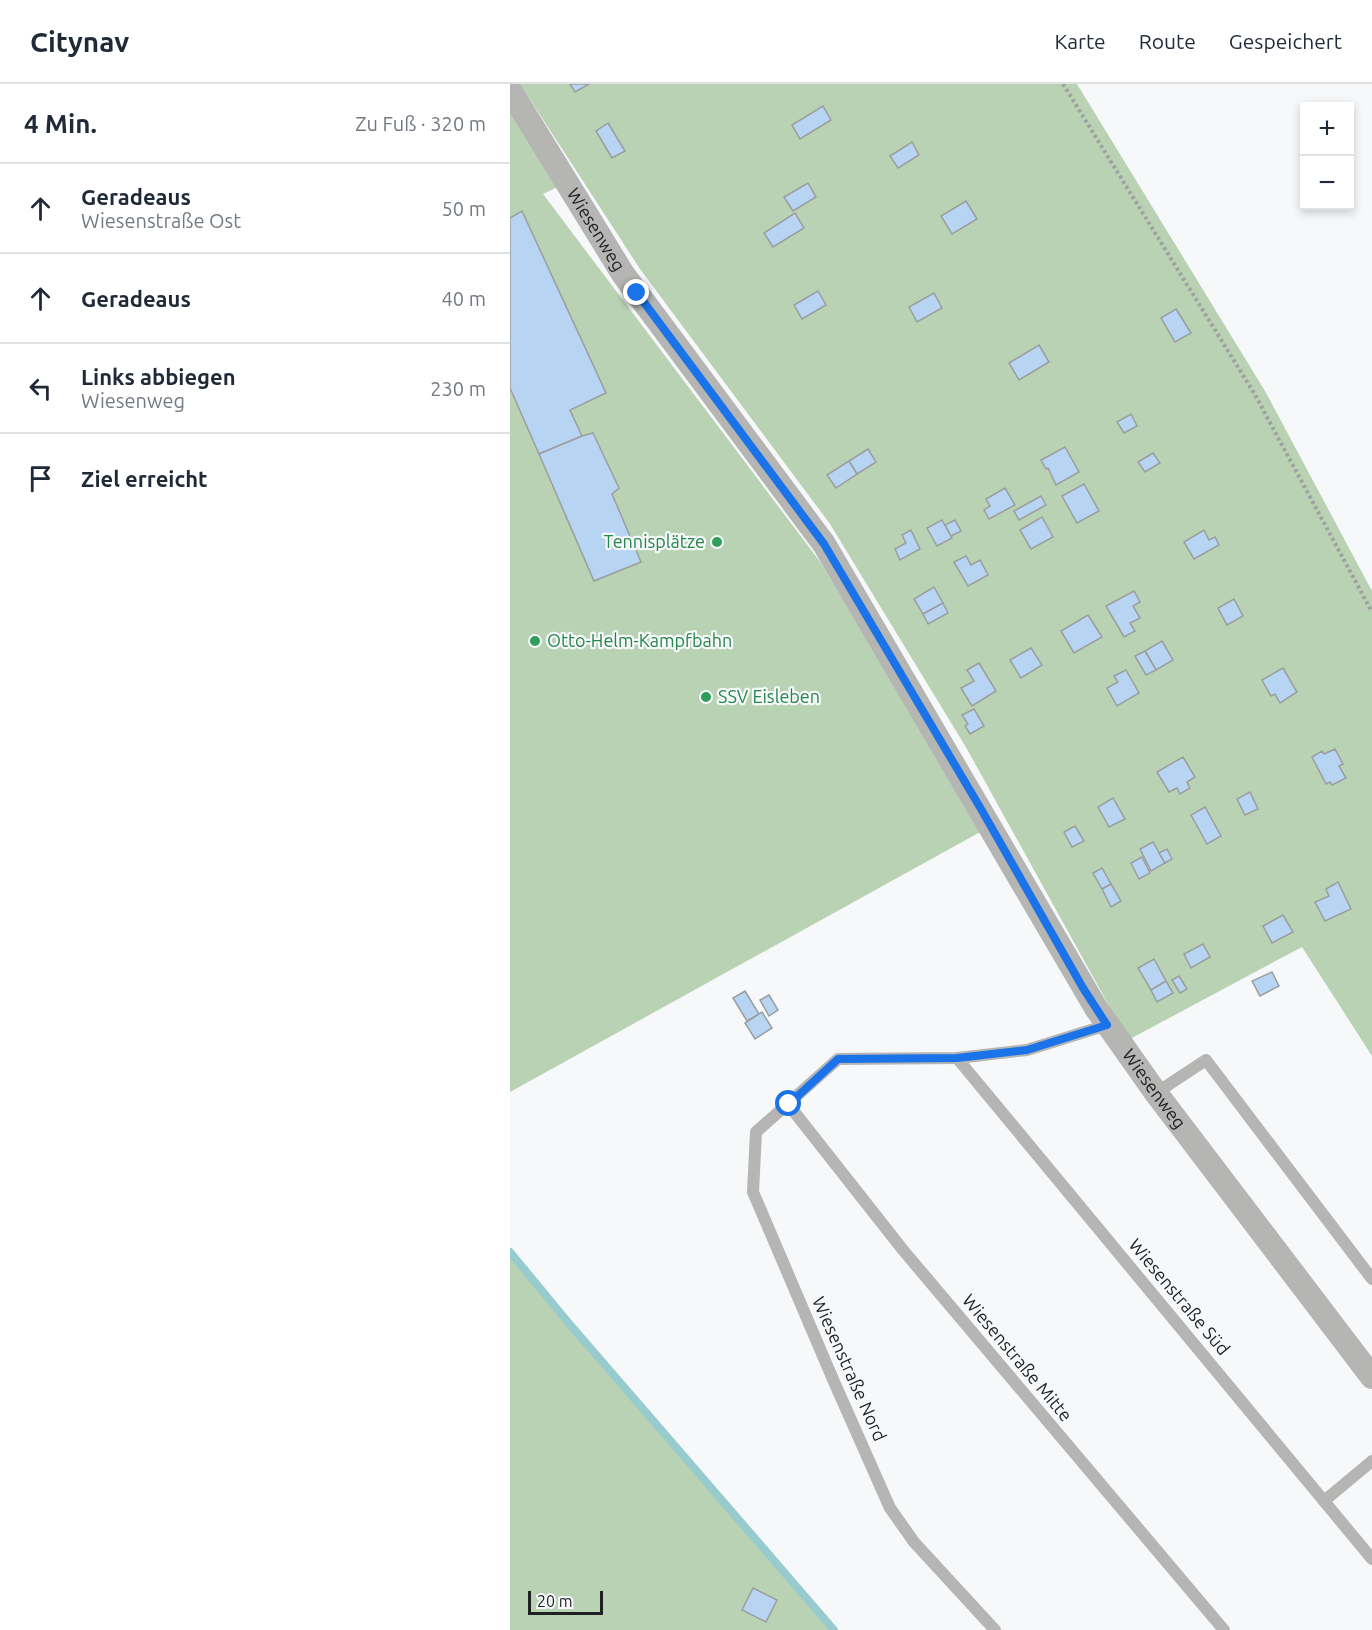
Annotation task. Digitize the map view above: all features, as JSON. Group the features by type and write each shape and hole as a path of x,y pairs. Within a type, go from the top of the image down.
{"street":[{"name":"Wiesenweg","path":"510,90 623,274 812,525 975,799 1083,988 1107,1025 1372,1377"}],"lane":[{"name":"Wiesenstraße Nord","path":"995,1630 914,1542 890,1508 753,1192 756,1132 838,1059 957,1058 1027,1050 1107,1025"},
{"name":"Wiesenstraße Süd","path":"957,1058 1372,1559"},
{"path":"1156,1093 1206,1060 1372,1279"},
{"name":"Wiesenstraße Mitte","path":"789,1104 903,1250 1224,1630"},
{"path":"1324,1501 1372,1461"}],"path":[{"path":"1063,84 1254,393 1372,612"}],"green space":[{"path":"520,84 1077,84 1265,391 1372,591 1372,1056 1302,947 1128,1040 967,749 830,524 640,269"},
{"name":"SSV Eisleben","path":"510,88 568,182 543,194 821,563 982,831 510,1092"},
{"path":"510,1252 567,1321 834,1630 510,1630"}],"building":[{"path":"570,84 589,84 575,92"},
{"path":"823,106 831,120 800,139 792,125"},
{"path":"608,123 625,151 612,158 596,131"},
{"path":"912,142 919,155 898,168 890,156"},
{"path":"808,183 816,197 793,211 784,197"},
{"path":"966,201 977,219 952,234 941,216"},
{"path":"522,211 606,393 570,410 582,436 539,454 510,388 510,218"},
{"path":"795,213 804,228 773,247 764,233"},
{"path":"818,291 826,305 802,319 794,305"},
{"path":"934,293 942,308 917,322 909,307"},
{"path":"1176,309 1191,333 1175,342 1161,318"},
{"path":"1039,345 1049,362 1019,380 1009,363"},
{"path":"1131,414 1137,426 1124,433 1117,422"},
{"path":"593,433 619,488 612,494 641,562 594,581 539,454"},
{"path":"1065,447 1079,472 1056,485 1048,468 1046,469 1041,460"},
{"path":"868,449 876,462 857,474 849,461"},
{"path":"1153,453 1160,463 1145,472 1138,462"},
{"path":"849,461 857,474 836,488 827,475"},
{"path":"1084,484 1099,511 1077,523 1062,496"},
{"path":"1005,488 1015,505 989,519 984,510 990,506 986,499"},
{"path":"1041,496 1046,505 1019,520 1014,511"},
{"path":"1042,517 1053,537 1031,549 1020,530"},
{"path":"942,520 952,538 937,546 927,528"},
{"path":"955,520 961,531 951,536 945,525"},
{"path":"911,530 920,549 900,560 895,549 906,543 902,535"},
{"path":"1204,530 1209,540 1215,537 1219,545 1194,559 1184,542"},
{"path":"966,556 971,565 980,560 988,575 968,586 954,562"},
{"path":"934,587 943,603 923,614 914,599"},
{"path":"1134,591 1140,602 1133,606 1140,618 1130,623 1135,631 1124,637 1106,606"},
{"path":"1234,599 1243,616 1227,625 1218,608"},
{"path":"943,603 948,613 928,624 923,614"},
{"path":"1088,615 1102,637 1074,653 1061,631"},
{"path":"1162,641 1173,660 1156,670 1145,651"},
{"path":"1031,648 1042,665 1021,678 1010,660"},
{"path":"1145,651 1156,670 1146,675 1135,656"},
{"path":"979,663 996,691 972,706 961,688 974,681 967,670"},
{"path":"1283,668 1297,692 1280,703 1275,694 1271,696 1262,680"},
{"path":"1126,670 1139,693 1117,706 1107,688 1118,682 1114,676"},
{"path":"974,709 984,726 970,734 965,726 968,724 962,715"},
{"path":"1335,749 1343,764 1339,766 1346,778 1332,785 1330,782 1326,784 1312,757 1322,751 1324,754"},
{"path":"1183,757 1195,777 1187,782 1190,788 1180,794 1177,788 1169,792 1157,772"},
{"path":"1250,792 1258,809 1245,815 1237,799"},
{"path":"1113,798 1125,819 1109,827 1098,807"},
{"path":"1205,807 1221,836 1207,844 1191,815"},
{"path":"1075,826 1084,841 1072,847 1064,832"},
{"path":"1153,842 1165,863 1151,871 1140,849"},
{"path":"1167,849 1172,859 1165,863 1159,853"},
{"path":"1142,857 1150,873 1139,879 1131,863"},
{"path":"1102,868 1111,884 1102,889 1093,873"},
{"path":"1338,882 1351,909 1325,921 1315,902 1329,896 1326,889"},
{"path":"1111,884 1121,901 1111,907 1102,889"},
{"path":"1283,915 1293,932 1272,943 1263,926"},
{"path":"1203,944 1210,957 1191,968 1184,954"},
{"path":"1154,959 1166,981 1151,990 1138,968"},
{"path":"1272,972 1279,986 1260,996 1252,981"},
{"path":"1179,976 1187,989 1180,993 1172,980"},
{"path":"1166,981 1173,993 1157,1002 1151,990"},
{"path":"745,991 759,1014 747,1021 733,998"},
{"path":"769,995 778,1010 769,1016 760,1000"},
{"path":"762,1012 772,1028 755,1039 745,1023"},
{"path":"753,1588 777,1600 766,1622 742,1610"}],"waterway":[{"path":"510,1252 834,1630"}],"place":[{"name":"Tennisplätze","path":"717,542"},
{"name":"Otto-Helm-Kampfbahn","path":"535,641"},
{"name":"SSV Eisleben","path":"706,697"}],"route":[{"path":"637,293 812,525 981,809 1083,988 1107,1025 1027,1050 957,1058 838,1059 789,1104"}]}
